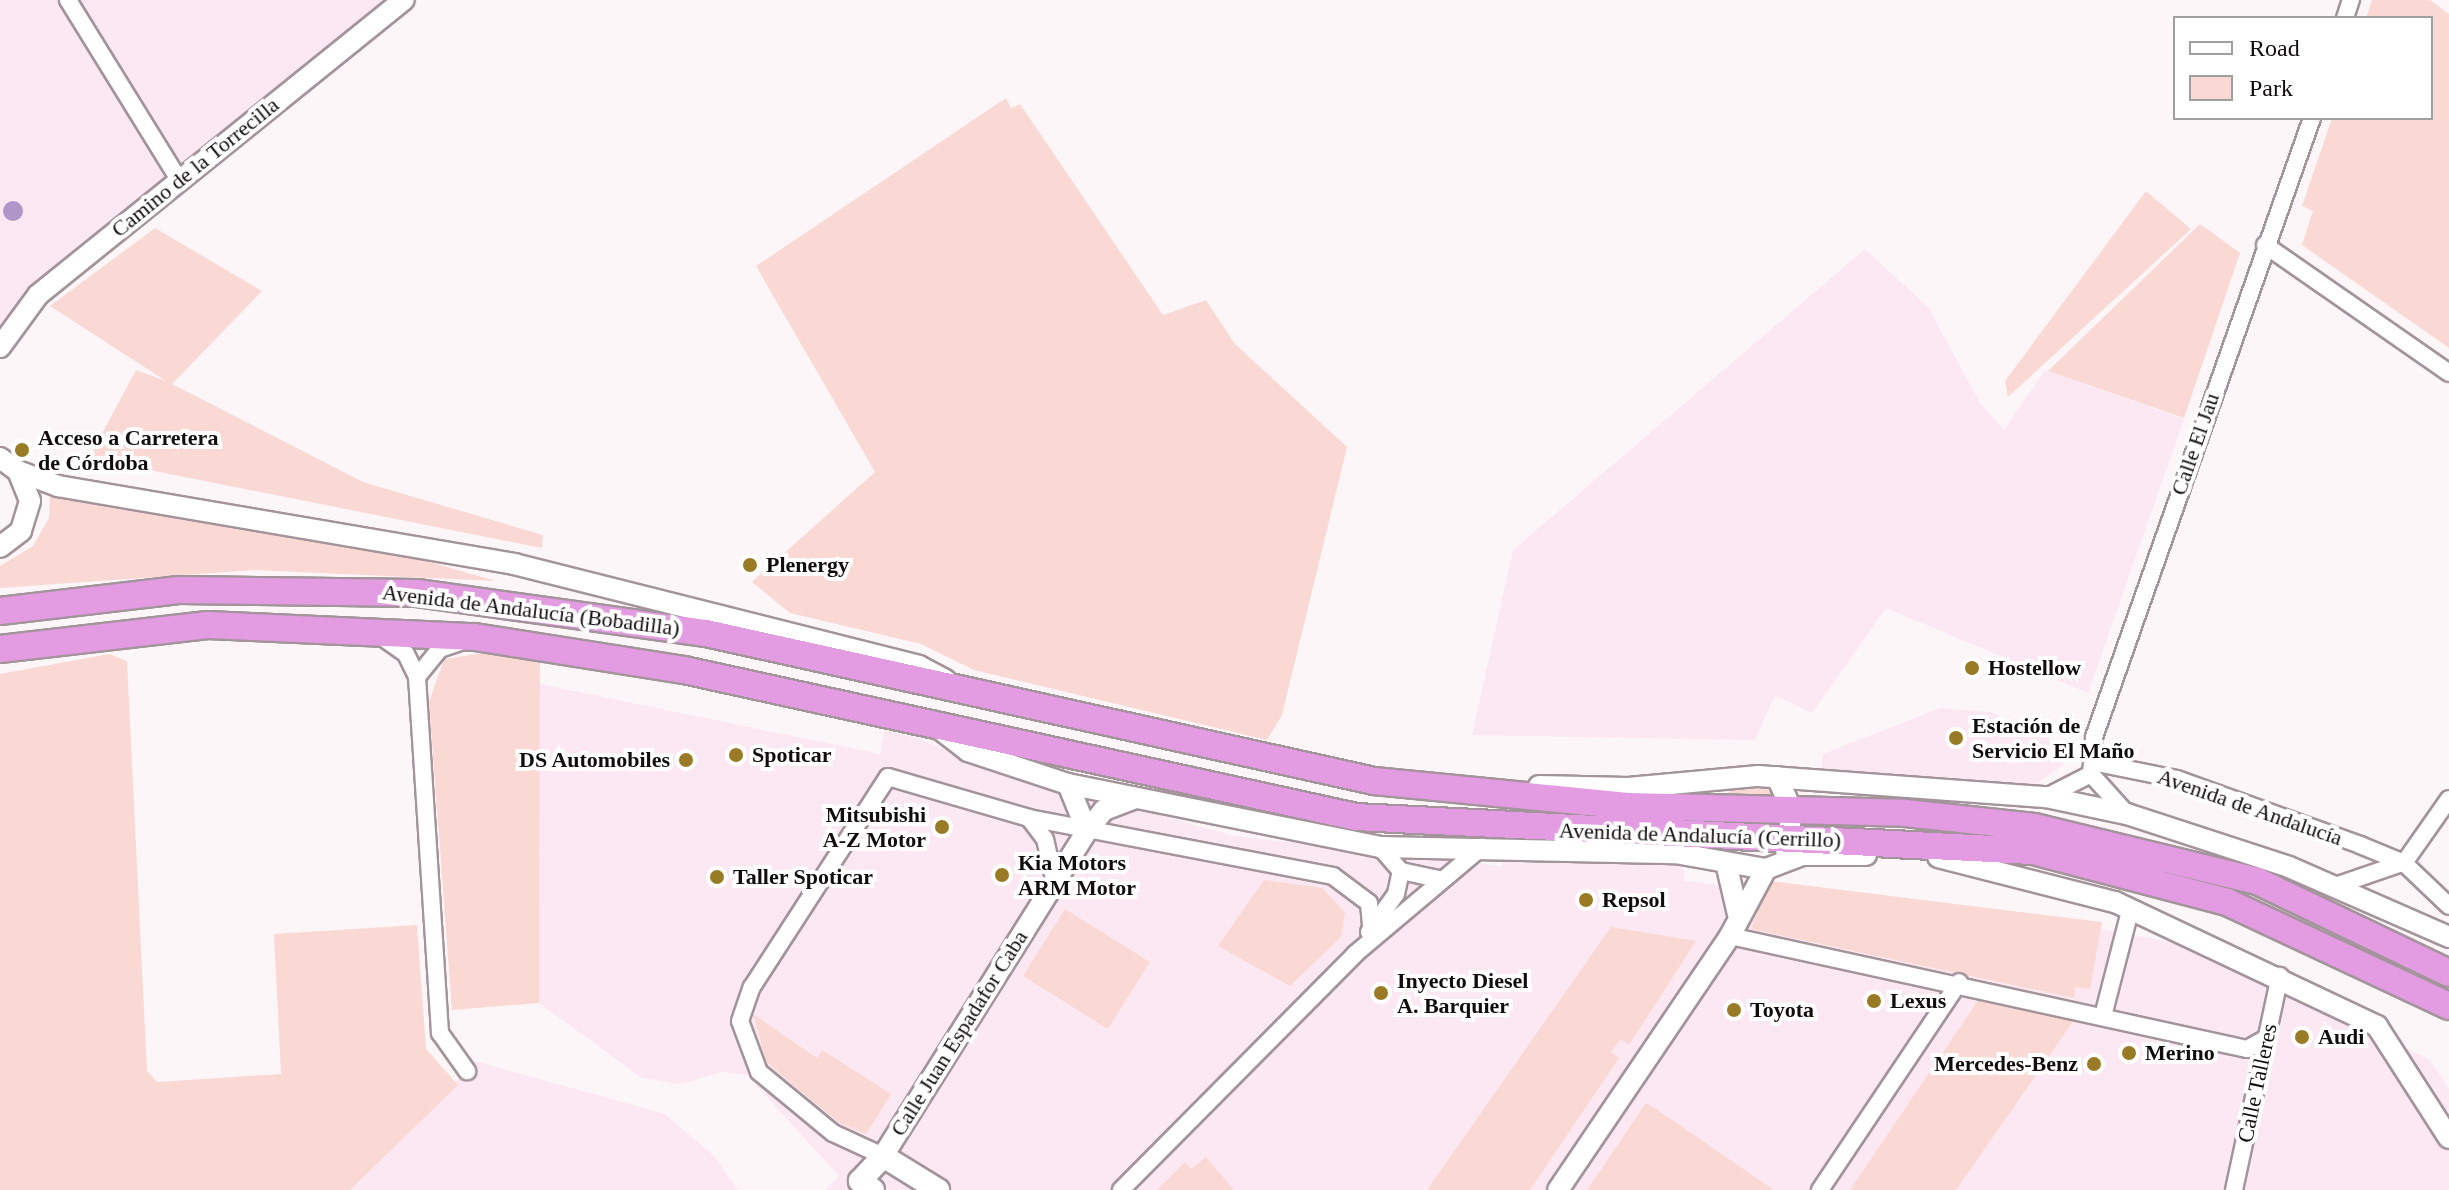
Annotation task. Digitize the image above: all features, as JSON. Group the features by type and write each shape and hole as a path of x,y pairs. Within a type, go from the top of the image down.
{"highway":[{"name":"Avenida de Andalucía (Bobadilla)","path":"0,611 179,590 417,593 706,633 961,689"},
{"name":"Avenida de Andalucía (Bobadilla)","path":"0,649 208,625 372,629 475,637 684,670 932,723"},
{"name":"Avenida de Andalucía (Cerrillo)","path":"961,689 1273,763 1479,795 1713,809 1952,817 2080,834 2257,881 2449,973"},
{"name":"Avenida de Andalucía (Cerrillo)","path":"932,723 1185,786 1356,817 1718,851 1791,837 2033,851 2187,887 2264,916 2449,1006"}],"main road":[{"name":"Calle Juan Espadafor Caba","path":"861,1187 883,1156"},
{"path":"883,1156 938,1190"}],"street":[{"path":"68,0 178,178"},
{"name":"Camino de la Torrecilla","path":"0,347 38,295 178,178 404,0"},
{"name":"Calle El Jau","path":"2091,768 2094,737 2311,120"},
{"path":"2265,245 2449,373"},
{"path":"0,458 18,471 58,486 514,564 919,666 961,689"},
{"path":"0,547 21,531 29,511 18,471"},
{"path":"372,629 406,654 417,677 440,1033 467,1071"},
{"path":"417,677 440,649 475,637"},
{"name":"Avenida de Andalucía (Cerrillo)","path":"932,723 968,751 1068,784 1380,847 1718,851 1774,866 1861,855 1982,863 2130,911 2280,976 2377,1026 2447,1140"},
{"path":"2046,797 2091,768 2127,814"},
{"name":"Avenida de Andalucía","path":"2091,768 2177,779 2360,845 2404,863 2449,906"},
{"path":"883,1156 833,1133 759,1072 742,1039 744,1003 888,777 1029,818 1087,831 1333,876 1369,903 1371,928"},
{"path":"1479,795 1777,777 2046,797 2127,814 2244,852 2335,886 2449,937"},
{"path":"1558,1190 1730,936 1738,914 1774,866 1791,837 1792,811 1777,777"},
{"path":"1728,779 1713,809 1718,851 1738,914"},
{"path":"1068,784 1087,831"},
{"path":"1185,786 1231,819"},
{"name":"Calle Juan Espadafor Caba","path":"883,1156 1054,879 1087,831 1104,810 1136,799"},
{"path":"2404,863 2449,799"},
{"path":"1029,818 1045,839 1054,879"},
{"path":"1861,855 1898,841"},
{"name":"Avenida de Andalucía","path":"2360,845 2363,874"},
{"path":"1380,847 1401,871 1440,879"},
{"path":"1121,1190 1355,954 1440,879 1482,847"},
{"path":"2244,852 2309,905"},
{"name":"Avenida de Andalucía","path":"2335,886 2363,874 2404,863"},
{"path":"1355,954 1396,894 1401,871"},
{"path":"2103,1016 2130,911"},
{"path":"1730,936 1959,982 2247,1049 2267,1038"},
{"name":"Calle Talleres","path":"2234,1190 2280,976"},
{"path":"1820,1190 1959,982"}],"shaded area":[{"path":"0,0 392,0 32,290 0,326"},
{"path":"13,201 20,204 23,211 20,218 13,221 6,218 3,211 6,204"},
{"path":"1865,249 1928,307 1980,403 2004,430 2045,370 2184,419 2088,693 1886,608 1812,713 1775,695 1755,740 1472,735 1513,550"},
{"path":"540,684 880,754 884,731 921,739 971,762 1234,836 1501,866 1505,856 1671,859 1685,871 1684,881 2101,929 2196,947 2430,1060 2449,1089 2449,1190 825,1190 839,1176 747,1075 723,1072 680,1084 642,1078 539,1003"},
{"name":"Estación de Servicio El Maño","path":"1940,708 1991,712 2069,748 2062,766 2032,786 1821,771 1823,754"},
{"path":"475,1061 665,1114 714,1156 738,1190 350,1190"}],"green space":[{"path":"2372,0 2430,0 2449,14 2449,348 2302,245 2313,211 2302,206 2331,120 2433,120 2433,16 2367,16"},
{"path":"1006,98 1011,108 1020,104 1163,315 1206,300 1235,344 1347,447 1282,715 1267,740 974,670 921,644 790,613 752,582 875,472 756,266"},
{"path":"2146,191 2191,229 2008,397 2005,381"},
{"path":"2200,224 2240,253 2184,418 2048,371"},
{"path":"155,228 262,291 172,384 363,482 543,535 542,548 89,458 136,370 166,381 50,306"},
{"path":"50,496 426,561 496,581 255,570 0,588 0,566 33,546 49,518"},
{"path":"489,652 540,662 539,1003 452,1010 429,702 444,659"},
{"path":"109,654 127,661 147,1071 157,1082 281,1074 274,934 417,925 426,1049 458,1085 350,1190 0,1190 0,674"},
{"path":"1759,784 1777,795 1728,793 1736,787"},
{"path":"1264,880 1322,888 1345,913 1341,937 1290,986 1218,946"},
{"path":"1769,881 2102,922 2090,989 2075,987 2074,998 1751,929"},
{"path":"1065,909 1150,962 1108,1029 1023,976"},
{"path":"1611,927 1696,941 1629,1045 1620,1039 1611,1052 1619,1058 1530,1190 1427,1190"},
{"path":"1979,999 2074,1020 1956,1190 1850,1190"},
{"path":"753,1014 817,1058 822,1050 891,1094 866,1134 838,1122 766,1062"},
{"path":"1646,1103 1656,1109 1774,1190 1587,1190"},
{"path":"1206,1157 1234,1190 1157,1190 1185,1162 1191,1169"}],"place":[{"name":"Acceso a Carretera de Córdoba","path":"22,450"},
{"name":"Plenergy","path":"750,565"},
{"name":"Hostellow","path":"1972,668"},
{"name":"Estación de Servicio El Maño","path":"1956,738"},
{"name":"Spoticar","path":"736,755"},
{"name":"DS Automobiles","path":"686,760"},
{"name":"Mitsubishi A-Z Motor","path":"942,827"},
{"name":"Kia Motors ARM Motor","path":"1002,875"},
{"name":"Taller Spoticar","path":"717,877"},
{"name":"Repsol","path":"1586,900"},
{"name":"Inyecto Diesel A. Barquier","path":"1381,993"},
{"name":"Lexus","path":"1874,1001"},
{"name":"Toyota","path":"1734,1010"},
{"name":"Audi","path":"2302,1037"},
{"name":"Merino","path":"2129,1053"},
{"name":"Mercedes-Benz","path":"2094,1064"}]}
